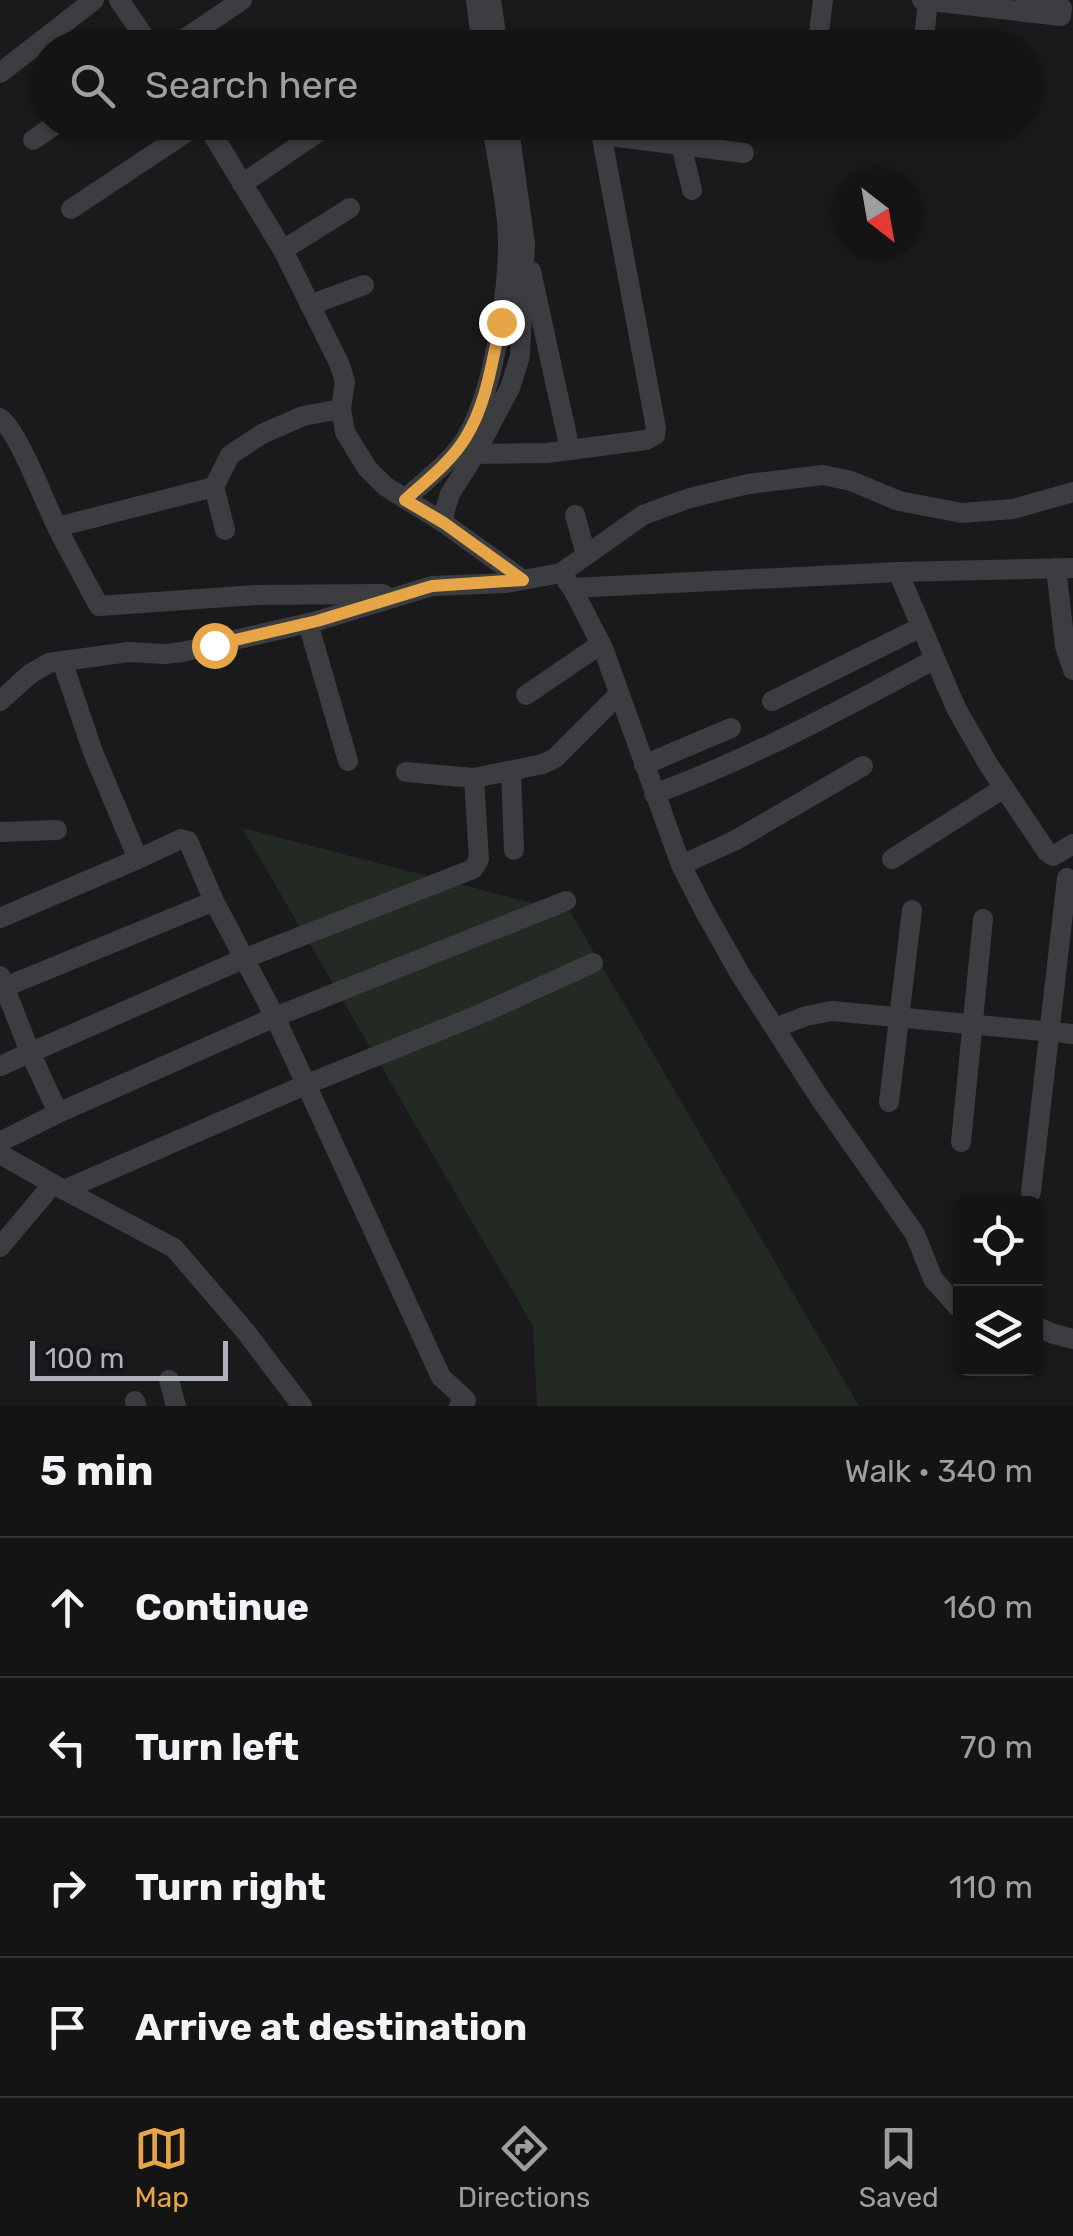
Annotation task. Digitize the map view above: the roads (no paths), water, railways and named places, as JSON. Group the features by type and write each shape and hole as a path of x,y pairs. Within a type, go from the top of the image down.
{"street":[{"path":"53,30 94,0"},
{"path":"119,0 140,30"},
{"path":"198,30 242,0"},
{"path":"476,0 485,30"},
{"path":"490,30 491,0"},
{"path":"820,30 824,0"},
{"path":"924,30 926,0 1060,16 1062,8 1056,4 1024,0"},
{"path":"2,67 30,47"},
{"path":"71,209 176,140"},
{"path":"214,140 283,250 339,364 346,381 340,410 354,450 385,486 523,580"},
{"path":"242,184 307,140"},
{"path":"405,500 449,460 468,435 484,398 501,322 508,224 495,140"},
{"path":"511,140 525,244 570,450"},
{"path":"475,454 547,453 646,440 655,435 602,140"},
{"path":"657,140 744,154"},
{"path":"681,145 692,190"},
{"path":"283,250 350,208"},
{"path":"444,523 450,494 510,388 520,356 525,244"},
{"path":"310,306 364,285"},
{"path":"225,530 214,487 230,456 262,434 303,416 340,410"},
{"path":"0,418 15,436 98,606 256,594 406,594"},
{"path":"566,581 586,555 642,515 748,484 823,474 898,500 962,514 1013,509 1073,492"},
{"path":"57,527 214,487"},
{"path":"575,515 586,555"},
{"path":"0,700 30,674 62,661 128,652 182,652 308,623 432,586 523,580 1065,568 1065,646 1073,670"},
{"path":"898,572 956,708 1004,788 1047,852 1053,856 1073,844"},
{"path":"566,581 601,644 682,866 740,974 819,1097 915,1234 933,1279 953,1302"},
{"path":"308,623 348,761"},
{"path":"772,701 921,627"},
{"path":"526,695 601,644"},
{"path":"654,794 749,755 935,660"},
{"path":"62,661 93,752 138,859"},
{"path":"406,772 474,778 542,764 555,758 619,694"},
{"path":"644,765 731,728"},
{"path":"682,866 734,842 863,766"},
{"path":"511,770 514,850"},
{"path":"0,1066 243,959 473,869 479,859 474,778"},
{"path":"892,859 1004,788"},
{"path":"0,832 57,830"},
{"path":"0,918 181,840 188,841 214,901 275,1017 442,1378 466,1400 458,1406"},
{"path":"1030,1192 1067,878"},
{"path":"58,1113 1,984 214,901"},
{"path":"0,1142 275,1017 566,901"},
{"path":"889,1102 912,910"},
{"path":"961,1142 983,919"},
{"path":"0,1247 58,1187 478,1016 593,963"},
{"path":"774,1028 832,1010 1073,1034"},
{"path":"0,1154 174,1248 246,1332 302,1406"},
{"path":"1043,1330 1073,1339"},
{"path":"169,1380 176,1406"}]}
